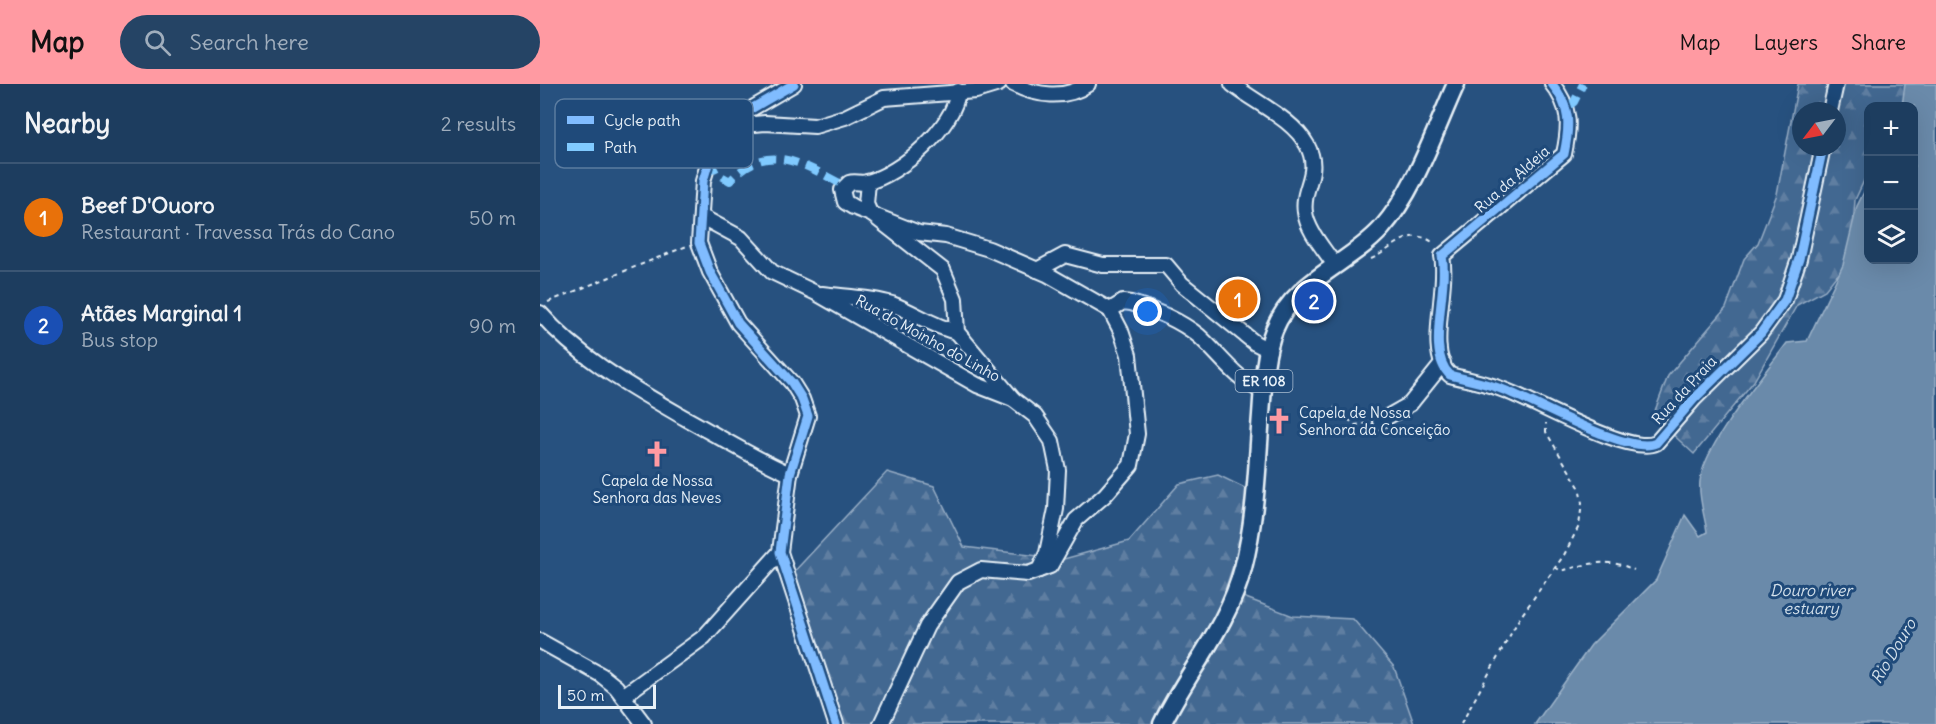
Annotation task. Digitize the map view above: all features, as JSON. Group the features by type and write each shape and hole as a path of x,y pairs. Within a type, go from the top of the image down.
{"main road":[{"name":"ER 108","path":"1162,724 1217,633 1243,568 1251,526 1263,391 1273,331 1284,311 1303,290 1334,264 1368,241 1398,207 1456,84"}],"street":[{"path":"753,107 794,84"},
{"path":"753,124 814,126 845,117 884,98 976,91 999,84"},
{"path":"1012,84 1038,92 1063,95 1088,84"},
{"path":"1232,84 1297,132 1306,144 1314,166 1304,210 1308,221 1334,264"},
{"name":"Rua da Aldeia","path":"1442,256 1564,154 1568,134 1567,107 1552,84"},
{"path":"1832,102 1836,84"},
{"path":"881,724 927,626 958,582 981,570 1028,574 1050,566 1076,520 1105,495 1131,465 1137,434 1129,355 1121,331 1110,310 1036,270 989,249 946,236 919,233 849,205 842,195 842,190 849,183 868,182 897,168 938,133 952,113 958,91"},
{"name":"Rua da Praia","path":"1443,363 1450,375 1504,390 1548,411 1640,446 1648,447 1656,443 1694,399 1761,333 1785,300 1799,259 1821,156"},
{"path":"707,168 703,181 699,243 710,272 738,323 792,383 802,399 808,416 790,474 780,552 836,724"},
{"path":"868,182 866,204 870,213 943,270 955,299 957,332"},
{"name":"Rua do Moinho do Linho","path":"702,217 741,238 772,272 816,293 977,385 1012,399 1035,416 1043,426 1055,455 1058,480 1056,509 1047,553 1040,570"},
{"path":"1036,270 1065,255 1103,265 1166,265 1182,284 1255,343 1269,350"},
{"path":"1380,421 1410,404 1443,363 1436,347 1445,287 1442,256"},
{"path":"816,293 873,299 894,305 925,321 957,332 1012,399"},
{"path":"1110,310 1123,302 1131,303 1180,324 1196,334 1248,385 1263,391"},
{"path":"542,308 568,341 622,381 760,460 790,474"},
{"path":"623,696 704,636 780,552"},
{"path":"540,641 601,675 623,696 644,724"}],"path":[{"path":"1382,254 1398,241 1420,236 1435,244 1442,256"},
{"path":"542,308 699,243"},
{"path":"1334,407 1355,425 1380,421"},
{"path":"1461,724 1519,619 1556,567 1580,526 1582,503 1575,477 1546,432 1548,411"},
{"path":"1556,567 1562,571 1593,562 1618,565 1634,570"}],"green space":[{"path":"1798,84 1914,84 1912,94 1903,102 1864,102 1864,181 1855,200 1850,267 1836,276 1825,290 1797,305 1754,381 1694,454 1653,416 1668,376 1726,308 1744,259 1758,243 1777,194 1792,115 1792,156 1846,156 1846,102 1795,102"},
{"path":"887,472 934,486 964,547 1064,559 1129,541 1179,484 1218,475 1257,494 1225,590 1293,616 1353,619 1394,667 1414,724 843,724 817,664 791,575"}],"water":[{"name":"Douro river estuary","path":"1905,84 1936,84 1936,724 1535,724 1591,645 1656,580 1685,515 1700,536 1707,532 1700,481 1712,448 1736,410 1787,343 1807,341 1843,265 1857,206 1864,192 1864,264 1918,264 1918,102 1903,102"}],"marked path":[{"path":"1567,107 1574,102 1583,84"},
{"path":"753,164 772,159 786,160 815,170 845,186"},
{"path":"714,168 716,173 730,181 744,168"}],"cycle path":[{"path":"753,108 794,84"},
{"path":"1552,84 1566,109 1568,126 1564,154 1442,256 1443,286 1439,320 1439,352 1443,365 1450,375 1504,390 1582,426 1625,442 1643,445 1656,443 1694,399 1761,333 1785,300 1799,259 1821,156"},
{"path":"707,168 703,181 699,243 710,272 738,323 792,383 802,399 808,416 790,474 780,552 836,724"}],"place":[{"name":"Beef D'Ouoro","path":"1238,299"},
{"name":"Atães Marginal 1","path":"1314,301"},
{"name":"Capela de Nossa Senhora da Conceição","path":"1279,421"},
{"name":"Capela de Nossa Senhora das Neves","path":"657,454"}],"water label":[{"name":"Rio Douro","path":"1893,651"}]}
